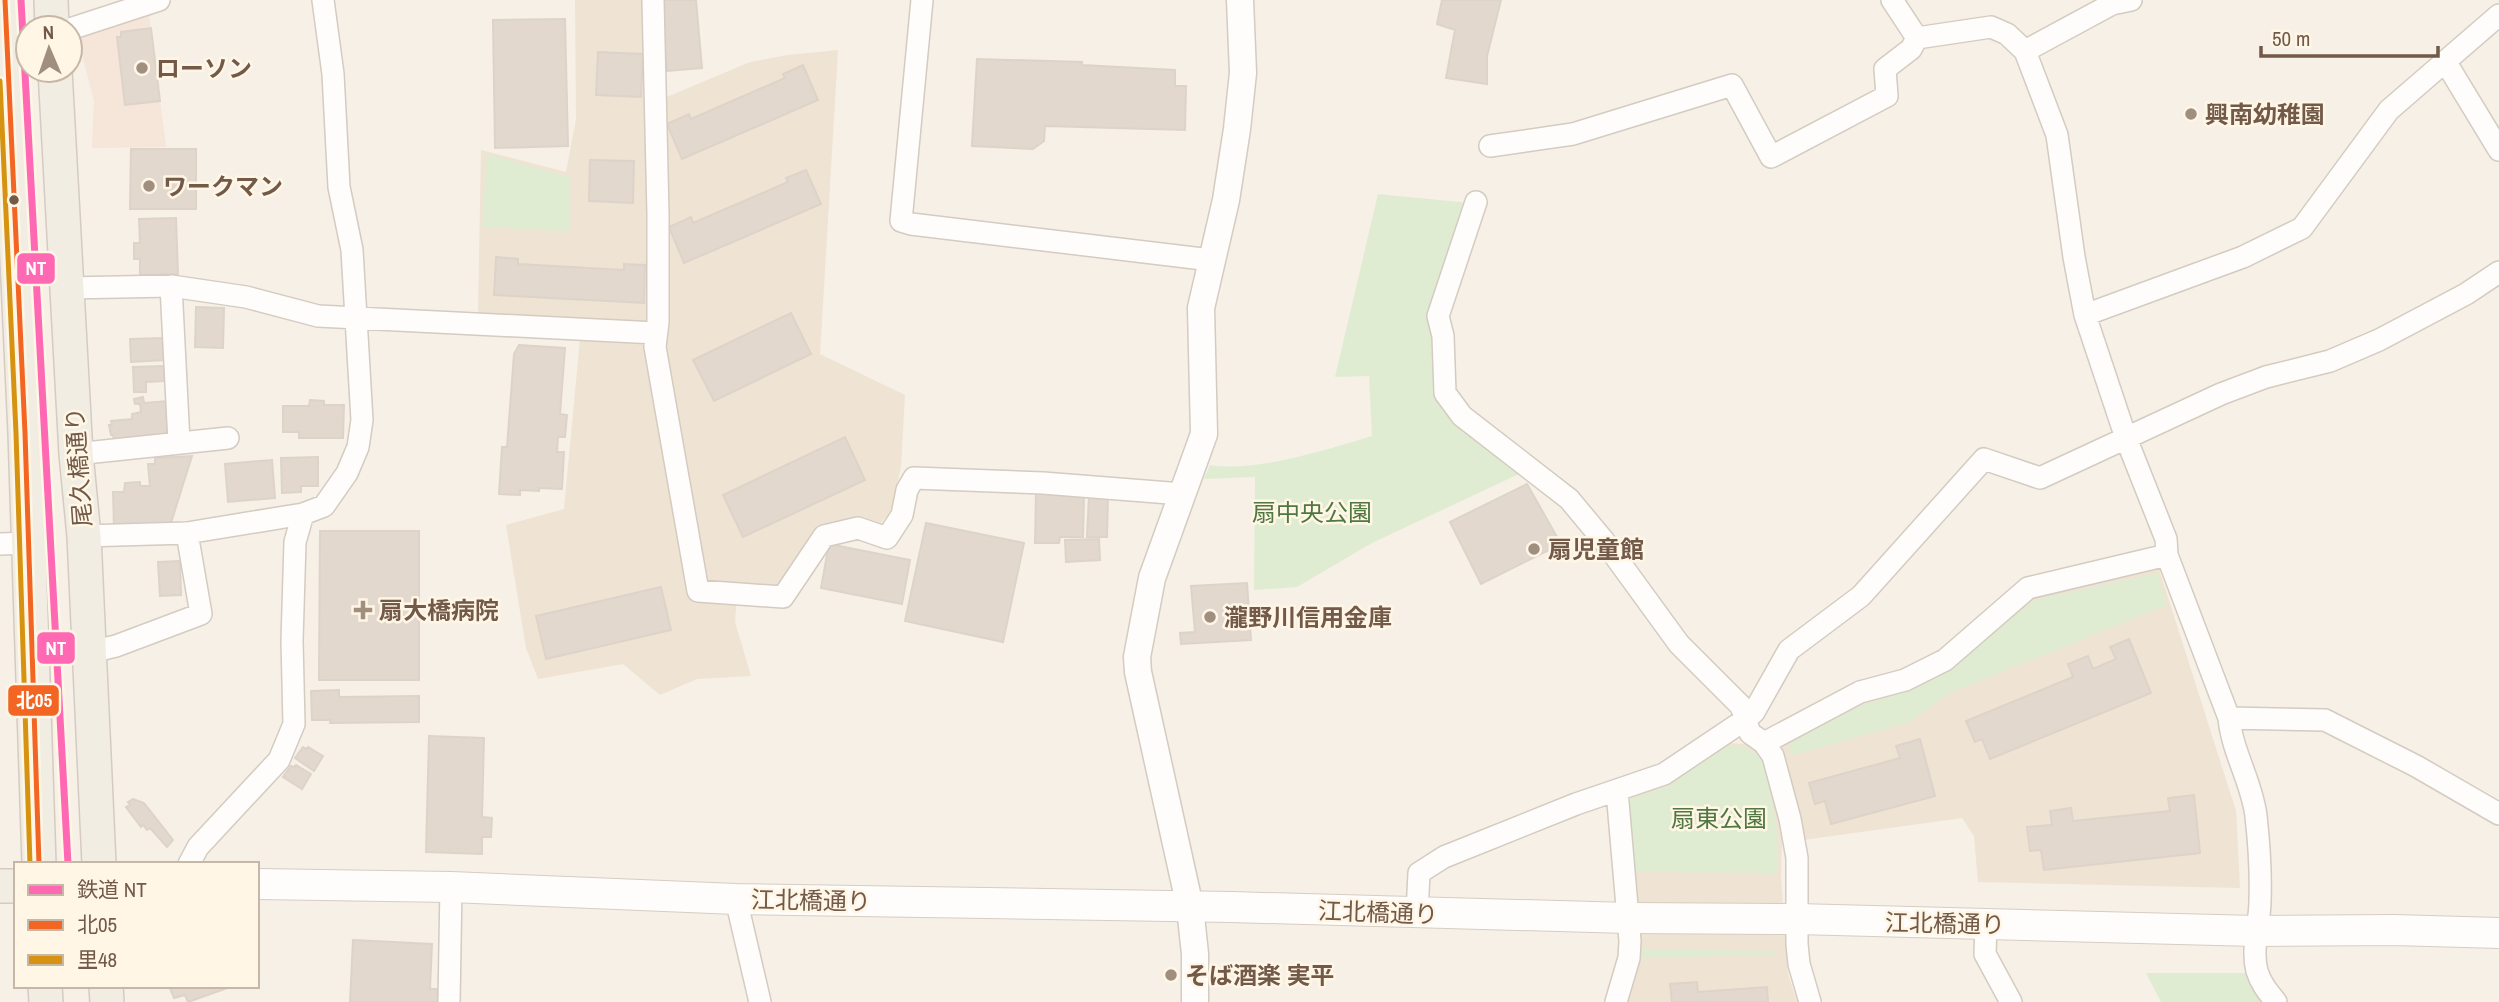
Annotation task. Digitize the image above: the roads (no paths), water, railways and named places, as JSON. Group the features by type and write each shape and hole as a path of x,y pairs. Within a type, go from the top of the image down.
{"main road":[{"name":"尾久橋通り","path":"5,0 12,54 10,307 14,543 39,862"},
{"name":"尾久橋通り","path":"55,84 76,454 84,536 99,862"},
{"name":"江北橋通り","path":"259,884 451,887 736,899 1628,918 1797,919 2256,931 2394,930 2499,933"}],"street":[{"path":"84,24 159,0"},
{"path":"84,536 187,533 303,514 324,506 347,473 358,447 362,420 352,250 339,187 333,74 323,0"},
{"path":"653,0 658,214 658,322 655,347 698,591 783,597 824,536 859,528 887,538 902,515 907,490 914,478 1043,483 1182,494"},
{"path":"922,0 901,221 1211,260"},
{"path":"1195,1002 1195,954 1190,907 1137,657 1152,578 1204,434 1200,308 1226,200 1243,73 1240,0"},
{"path":"1892,0 1917,38"},
{"path":"2025,51 2112,4 2131,0"},
{"path":"2493,0 2499,6"},
{"path":"2085,315 2243,257 2302,228 2389,110 2499,15"},
{"path":"1917,38 1991,27 2007,34 2025,51 2057,135 2085,315 2126,438 2166,539 2167,555 2229,718 2230,730 2248,779 2256,814 2260,903 2256,931 2256,968 2263,986 2276,1002"},
{"path":"1490,146 1573,134 1732,85 1771,157 1887,96 1885,69 1912,49 1917,38"},
{"path":"2445,61 2499,150"},
{"path":"1476,202 1438,316 1443,336 1445,394 1462,416 1569,499 1604,541 1679,645 1741,706 1750,733 1764,743 1773,757 1797,858 1799,964 1810,1002"},
{"path":"1417,913 1419,873 1444,857 1576,804 1664,774 1746,719 1754,712 1789,650 1861,596 1984,459 2040,478 2221,394 2266,377 2330,361 2379,340 2466,294 2499,272"},
{"path":"171,286 178,442"},
{"path":"67,288 171,286 246,297 318,316 656,333"},
{"path":"76,454 228,438"},
{"path":"190,862 198,847 279,760 294,724 292,641 295,541 303,514"},
{"path":"90,652 116,646 201,614 187,533"},
{"path":"1764,743 1860,692 1905,680 1945,660 2028,588 2167,555"},
{"path":"2229,718 2325,720 2416,766 2499,814"},
{"path":"1616,1002 1629,958 1617,791"},
{"path":"449,1002 451,887"},
{"path":"736,899 760,1002"},
{"path":"1986,924 1985,954 2011,1002"}],"rail line":[{"name":"NT","path":"21,0 68,862"}],"place":[{"name":"ローソン","path":"142,68"},
{"name":"興南幼稚園","path":"2191,114"},
{"name":"ワークマン","path":"149,186"},
{"name":"扇児童館","path":"1534,549"},
{"name":"扇大橋病院","path":"363,610"},
{"name":"瀧野川信用金庫","path":"1210,617"},
{"name":"そば酒楽 実平","path":"1171,975"}],"park label":[{"name":"扇中央公園","path":"1312,512"},
{"name":"扇東公園","path":"1719,818"}]}
